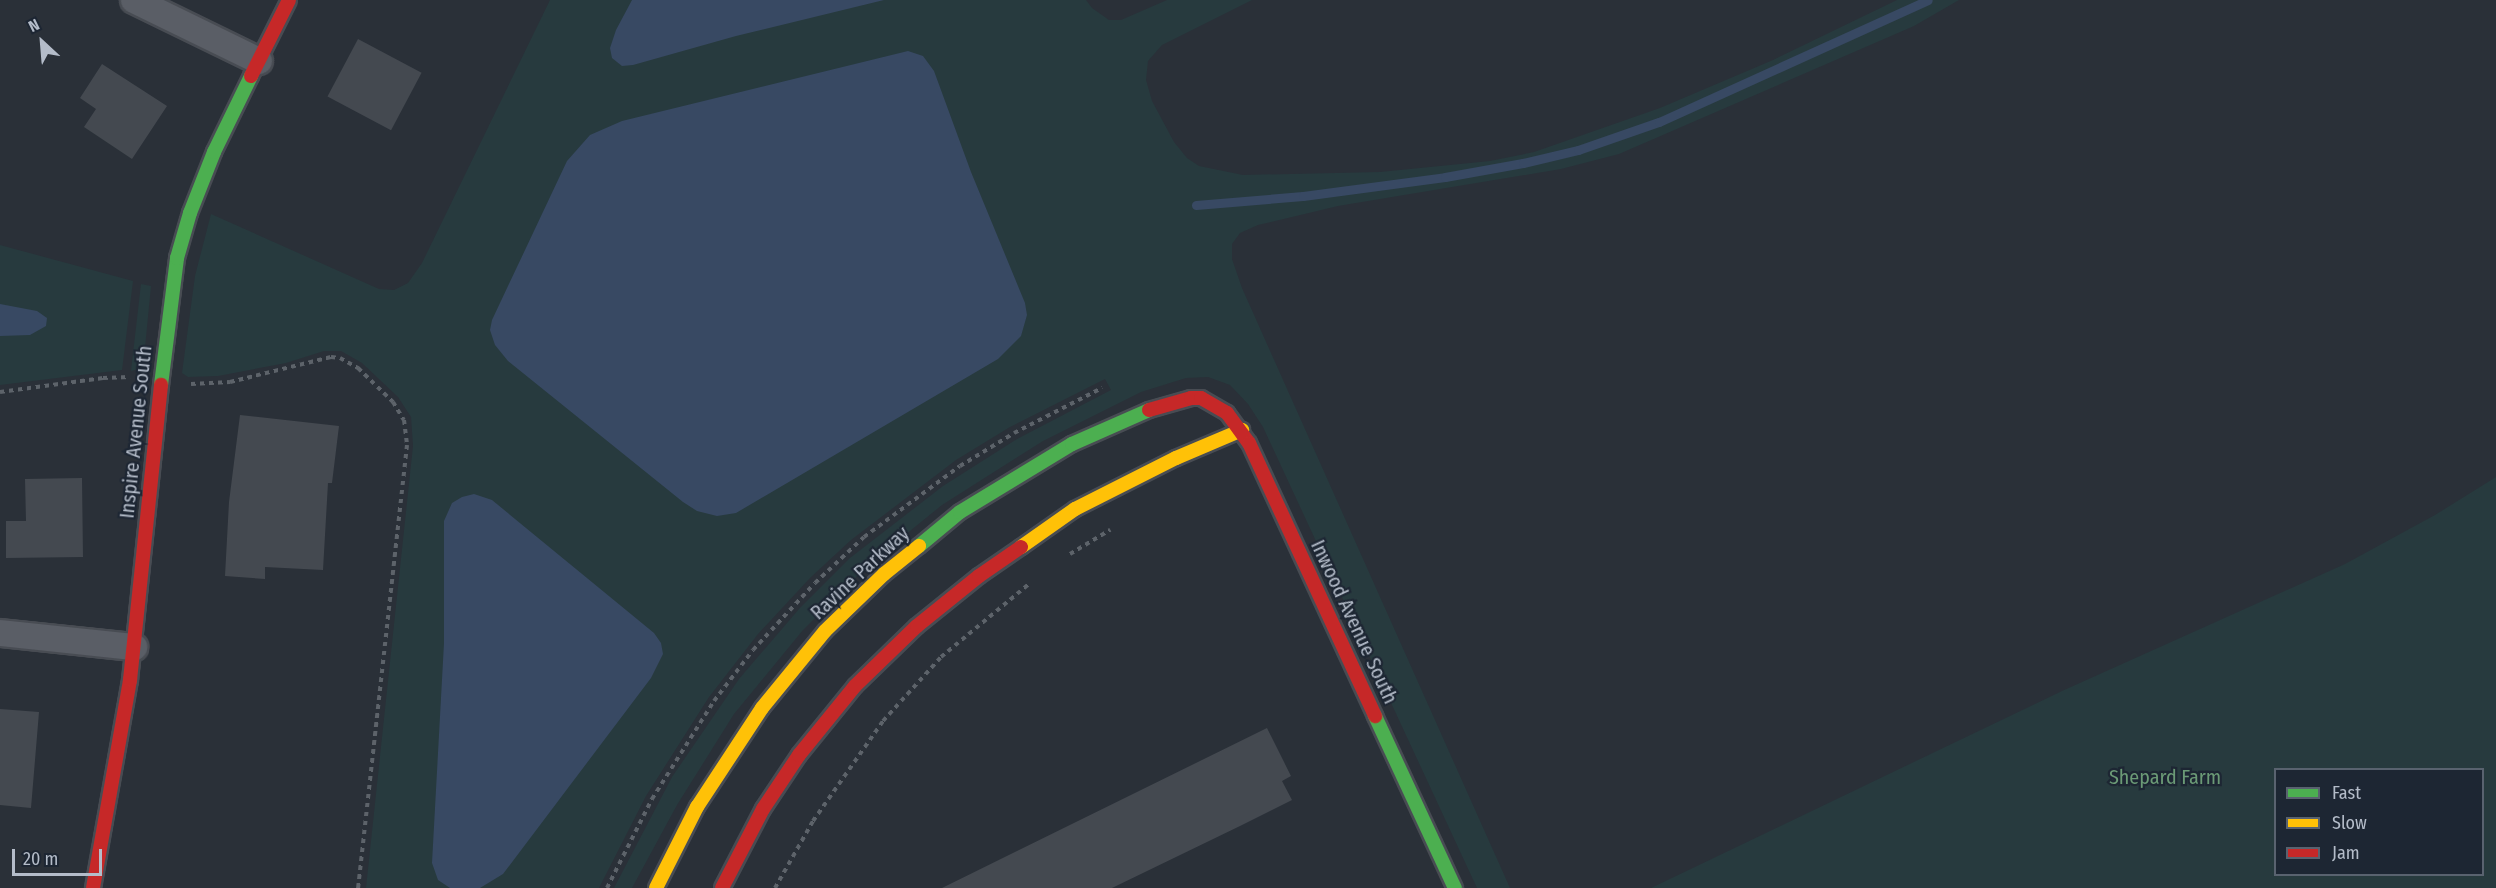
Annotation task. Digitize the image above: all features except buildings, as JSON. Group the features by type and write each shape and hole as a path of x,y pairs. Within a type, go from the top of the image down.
{"street":[{"path":"134,0 259,61"},
{"name":"Inspire Avenue South","path":"93,888 120,750 134,647 177,258 201,182 289,0"},
{"name":"Inwood Avenue South","path":"1191,398 1202,398 1219,406 1242,430 1270,485 1455,888"},
{"name":"Ravine Parkway","path":"656,888 701,800 762,708 813,644 878,580 941,526 1015,477 1118,421 1191,398"},
{"path":"723,888 763,809 799,755 855,686 917,626 979,576 1075,509 1176,458 1242,430"},
{"path":"0,633 134,647"}],"path":[{"path":"183,383 230,382 331,357 340,358 358,368 393,402 404,420 407,445 358,888"},
{"path":"0,392 126,376"},
{"path":"1067,556 1118,525"},
{"path":"775,888 813,820 883,721 948,651 1035,579"}],"green space":[{"path":"550,0 1086,0 1092,8 1109,20 1121,20 1167,0 1252,0 1162,45 1148,61 1146,80 1152,101 1174,142 1187,158 1199,166 1243,175 1380,172 1490,161 1534,152 1660,108 1773,60 1897,0 1959,0 1914,26 1619,154 1561,169 1338,206 1258,225 1240,233 1232,244 1232,259 1242,288 1510,888 1477,888 1263,427 1248,404 1230,385 1208,377 1186,378 1141,392 1043,441 942,505 868,565 803,630 734,714 677,805 632,888 614,888 672,777 739,679 799,609 850,558 943,486 1017,439 1111,390 1105,379 1010,427 956,460 851,540 810,578 758,634 709,697 646,796 599,888 366,888 413,446 411,417 398,397 362,363 341,351 324,351 286,363 218,376 188,377 182,373 195,276 211,214 379,289 394,290 408,283 422,263"},
{"path":"0,245 133,281 122,370 0,385"},
{"path":"141,284 151,286 143,368 131,371"},
{"name":"Shepard Farm","path":"2496,477 2496,888 1651,888 2062,691 2345,564 2435,515"}],"water":[{"path":"632,0 884,0 622,66 612,58 610,48 616,30"},
{"path":"908,51 923,56 934,71 971,172 1025,303 1027,315 1021,336 998,359 736,513 717,516 697,511 683,502 508,361 495,345 490,330 492,320 567,161 590,135 622,121"},
{"path":"0,304 37,311 47,318 46,326 30,335 0,336"},
{"path":"474,494 492,500 654,633 661,643 663,654 651,678 503,874 480,888 450,888 438,880 432,863 444,643 444,521 452,503"}],"waterway":[{"path":"1196,205 1303,196 1445,177 1578,150 1659,122 1928,0"}],"traffic: fast":[{"path":"161,385 177,258 190,213 214,152 251,76"},
{"path":"919,546 960,512 1072,444 1149,410"},
{"path":"1375,716 1455,888"}],"traffic: slow":[{"path":"1021,547 1075,509 1176,458 1242,430"},
{"path":"656,888 697,807 762,708 825,631 884,574 919,546"}],"traffic: jam":[{"path":"251,76 289,0"},
{"path":"93,888 130,680 161,385"},
{"path":"1149,410 1191,398 1201,398 1227,413 1249,443 1375,716"},
{"path":"722,888 763,809 799,755 855,686 917,626 979,576 1021,547"}]}
